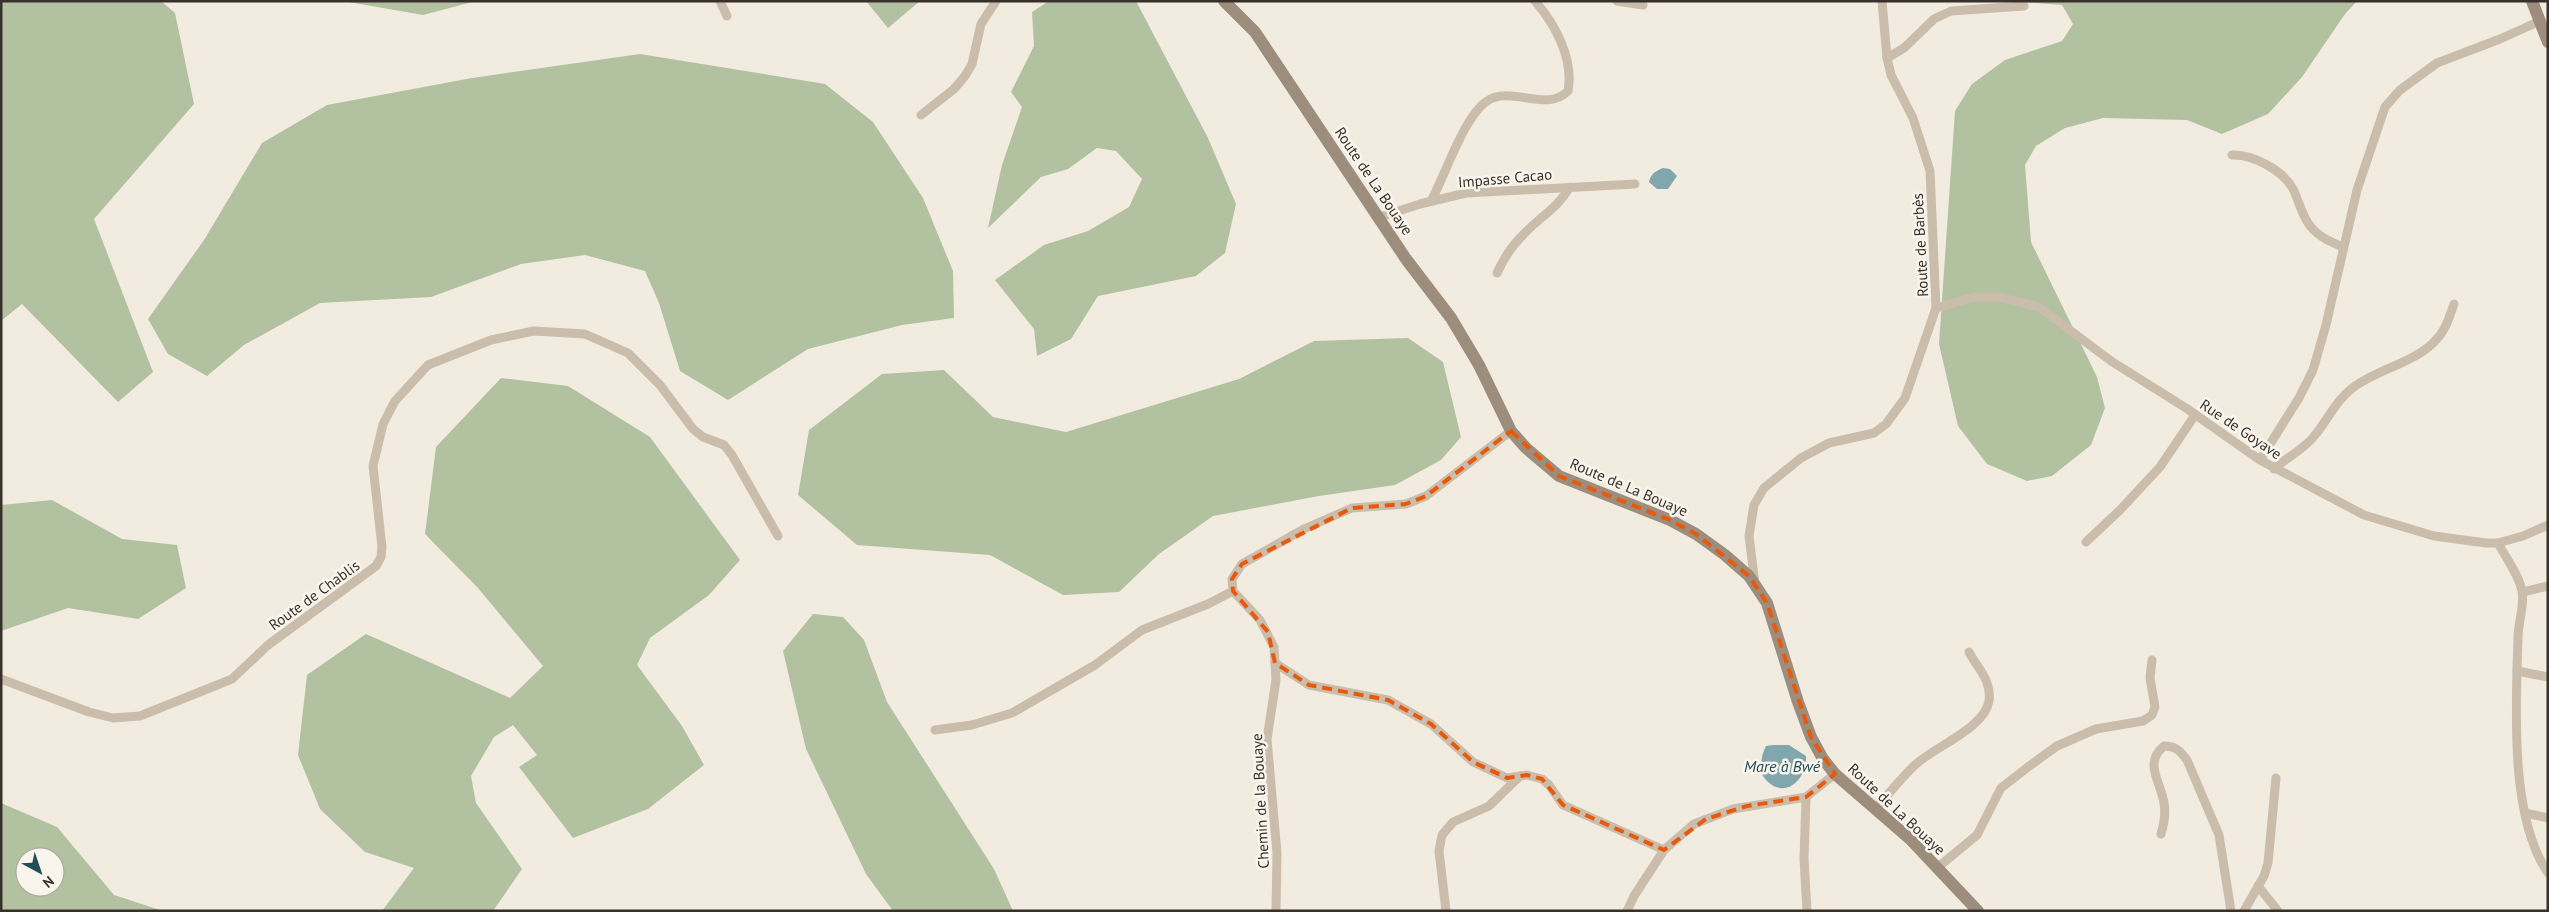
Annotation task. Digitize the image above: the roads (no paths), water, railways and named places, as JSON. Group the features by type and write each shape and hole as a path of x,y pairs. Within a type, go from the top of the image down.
{"main road":[{"name":"Route de La Bouaye","path":"1224,1 1255,32 1380,217 1406,259 1466,341 1511,431 1533,455 1559,476 1638,506 1696,534 1726,555 1755,584 1767,603 1811,737 1823,758 1835,774 1876,808 1978,911"},
{"path":"2532,1 2548,42"}],"street":[{"path":"720,1 728,16"},
{"path":"921,115 954,89 965,76 972,64 981,24 996,1"},
{"path":"1431,201 1461,136 1485,102 1494,97 1510,96 1543,100 1558,99 1568,91 1570,78 1566,58 1548,16 1535,1"},
{"path":"1617,1 1643,5"},
{"name":"Route de Barbès","path":"1755,584 1749,536 1754,505 1764,488 1801,458 1829,443 1874,433 1886,424 1905,398 1936,308 1930,171 1913,118 1890,75 1882,1"},
{"path":"1887,58 1904,48 1934,19 1951,12 2024,6"},
{"path":"2260,460 2299,398 2313,370 2326,325 2343,247 2364,168 2385,107 2390,99 2437,63 2500,39 2540,21"},
{"path":"2232,155 2243,155 2253,158 2284,178 2292,187 2309,226 2319,235 2343,247"},
{"name":"Impasse Cacao","path":"1380,217 1431,201 1466,193 1635,184"},
{"path":"1497,272 1519,238 1563,199 1570,187"},
{"name":"Rue de Goyave","path":"1936,308 1974,297 1999,297 2039,307 2111,361 2274,469 2364,515 2434,536 2498,543 2524,536 2548,525"},
{"path":"2274,469 2315,436 2340,400 2360,382 2420,354 2430,347 2445,328 2454,304"},
{"name":"Route de Chablis","path":"1,679 88,712 113,718 140,716 232,679 268,645 376,566 381,557 382,546 373,466 383,424 395,401 428,365 491,340 534,331 585,334 628,353 660,385 693,429 703,436 724,445 732,455 778,536"},
{"path":"2086,542 2120,510 2160,467 2195,415"},
{"path":"935,730 972,725 1012,713 1095,665 1142,630 1208,604 1233,591 1232,579 1242,564 1268,548 1352,508 1406,504 1426,496 1511,431"},
{"path":"2498,543 2523,592 2518,632 2517,671 2520,780 2526,823 2548,873"},
{"path":"2523,592 2548,586"},
{"name":"Chemin de la Bouaye","path":"1233,591 1268,632 1274,647 1276,680 1267,740 1277,853 1276,911"},
{"path":"1876,808 1914,766 1933,749 1968,729 1984,715 1989,700 1987,681 1981,668 1969,652"},
{"path":"1936,868 1977,835 2001,788 2057,746 2096,729 2143,721 2152,715 2155,707 2150,678 2152,660"},
{"path":"1275,663 1309,685 1388,700 1431,724 1473,762 1507,778 1527,775 1542,779 1563,806 1664,850"},
{"path":"2517,671 2548,676"},
{"path":"2161,834 2164,802 2153,766 2154,758 2164,746 2172,746 2179,750 2187,760 2219,836 2230,911"},
{"path":"1627,911 1634,896 1664,850 1684,831 1706,819 1747,806 1806,797 1835,774"},
{"path":"1446,911 1440,851 1442,835 1453,822 1488,806 1520,776"},
{"path":"2244,911 2258,886 2268,862 2276,778"},
{"path":"1806,797 1804,859 1807,911"},
{"path":"2525,813 2548,818"},
{"path":"2258,886 2278,911"}],"water":[{"path":"1663,168 1670,169 1677,176 1668,189 1657,189 1649,182 1652,174"},
{"name":"Mare à Bwé","path":"1789,745 1806,756 1802,774 1792,786 1777,788 1770,784 1763,776 1761,761 1763,753 1766,746"}]}
